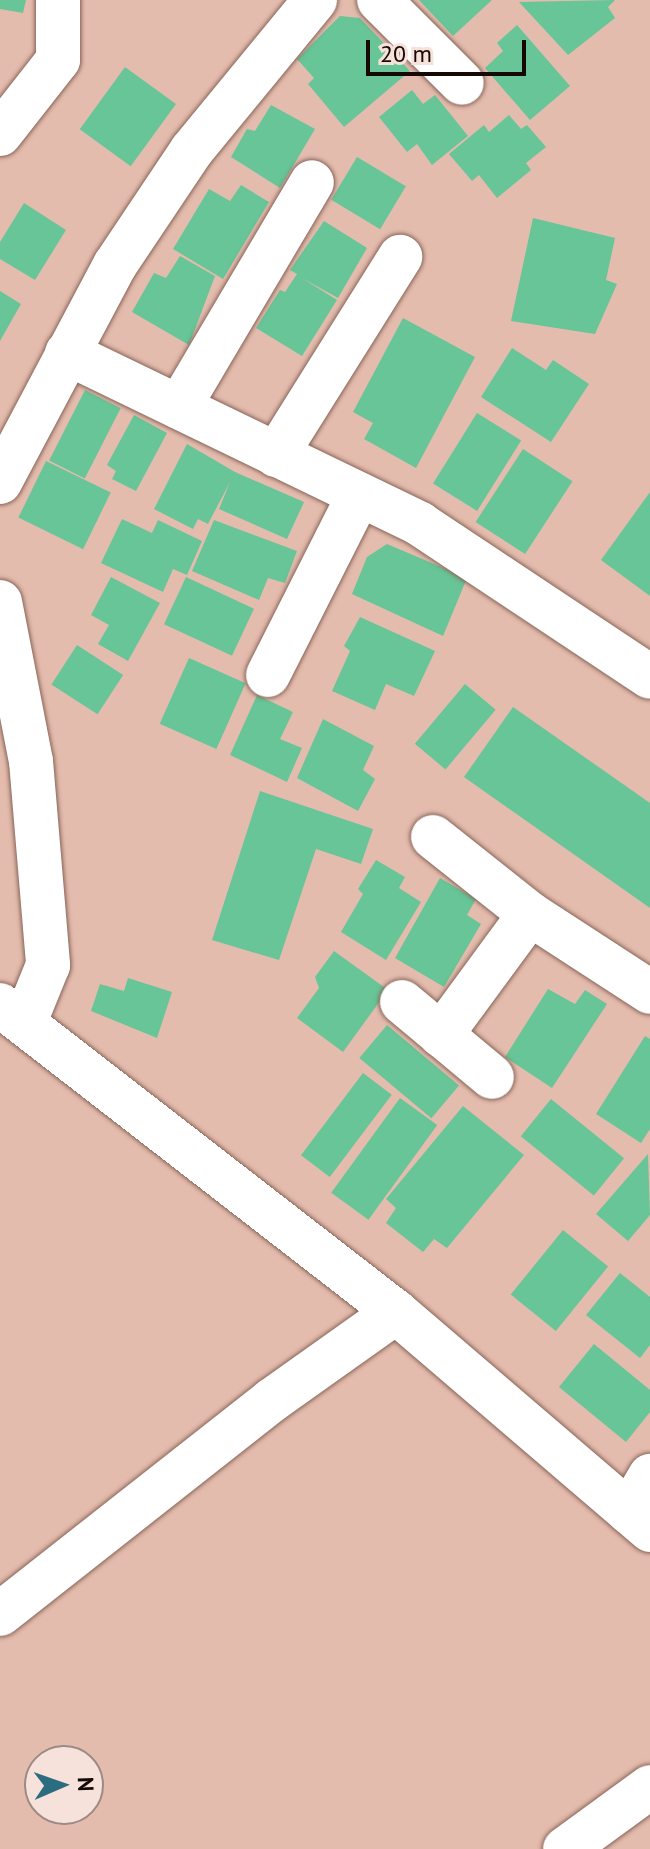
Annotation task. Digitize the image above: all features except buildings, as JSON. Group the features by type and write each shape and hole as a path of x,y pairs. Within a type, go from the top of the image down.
{"street":[{"path":"0,134 58,60 58,0"},
{"path":"0,482 115,265 192,150 315,0"},
{"path":"379,0 462,83"},
{"path":"179,407 312,182"},
{"path":"276,455 400,257"},
{"path":"67,353 420,524 650,677"},
{"path":"268,675 359,495"},
{"path":"0,602 31,761 48,965 13,1014 643,1506"},
{"path":"433,837 530,914 650,992"},
{"path":"441,1035 530,914"},
{"path":"402,1002 492,1077"},
{"path":"0,1614 272,1400 396,1312"},
{"path":"565,1849 650,1787"}]}
